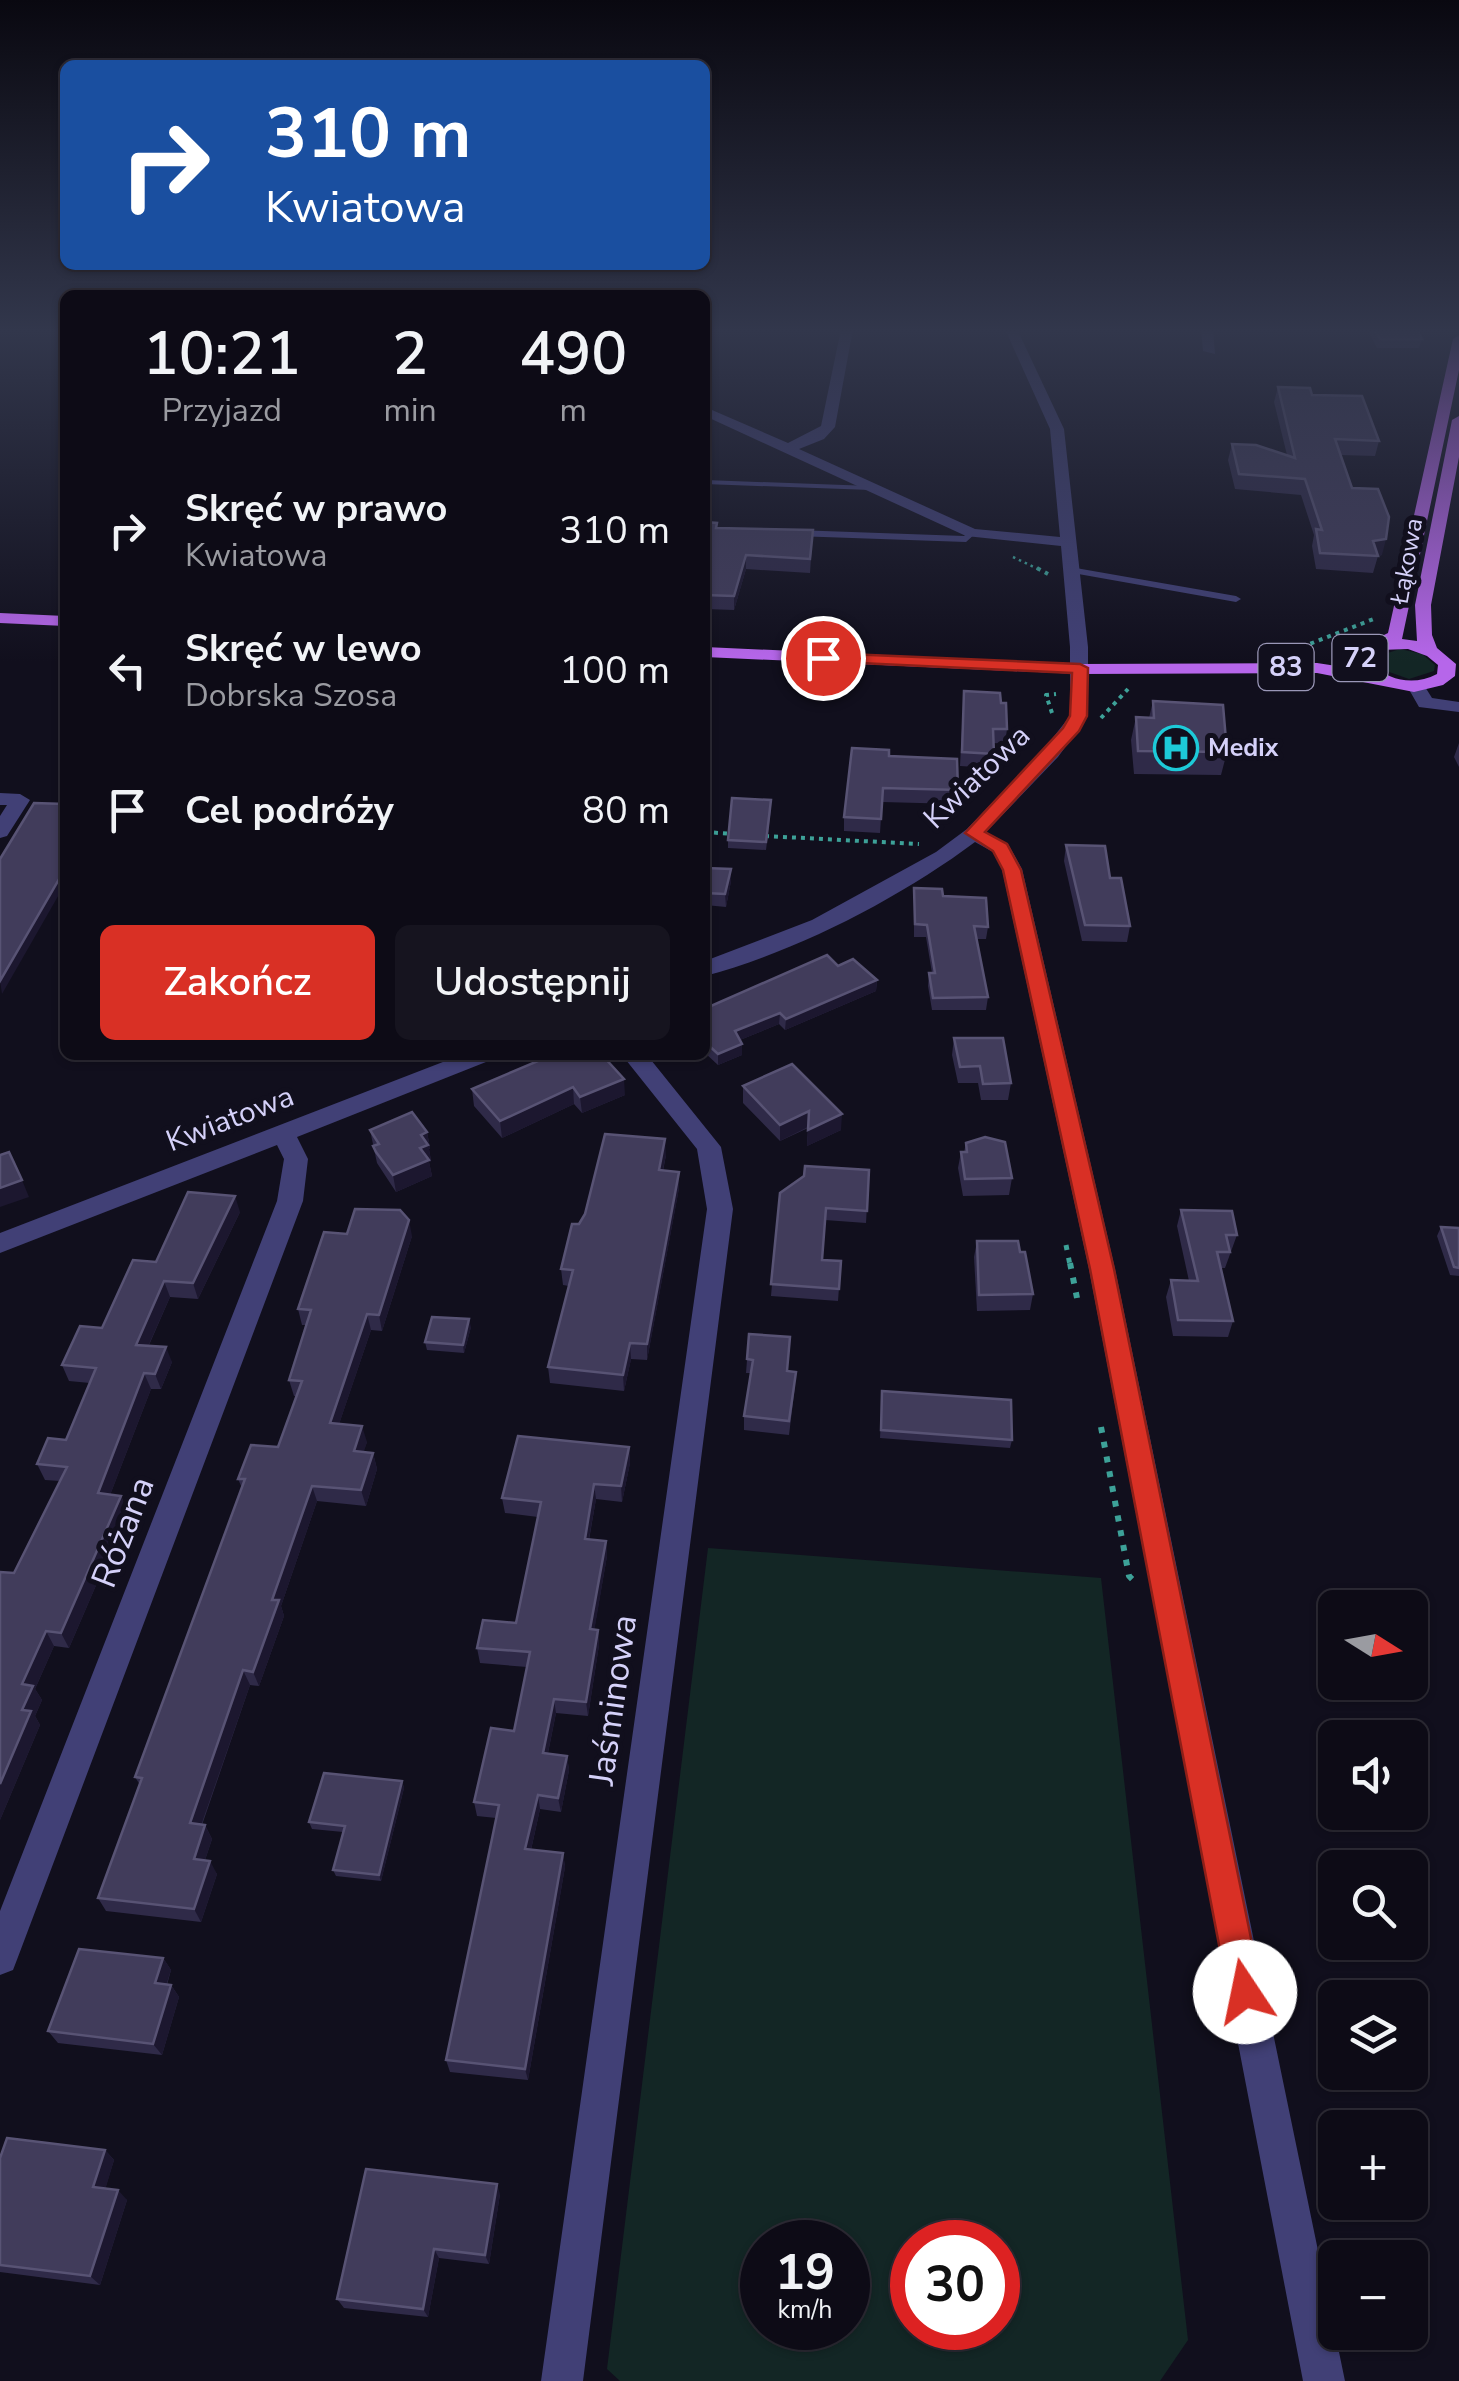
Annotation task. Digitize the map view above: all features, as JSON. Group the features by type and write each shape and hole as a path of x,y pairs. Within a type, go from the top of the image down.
{"main road":[{"name":"Łąkowa","path":"1386,643 1396,635 1438,440"},
{"name":"Łąkowa","path":"1431,652 1423,635 1422,605 1455,440"},
{"path":"0,618 60,621"},
{"name":"72","path":"1431,652 1447,664 1453,675 1416,686 1376,676 1362,664 1362,653 1386,643 1459,655"},
{"name":"83","path":"710,652 1080,668 1317,668 1376,676"},
{"name":"83","path":"1195,666 1236,658 1362,653"}],"street":[{"path":"768,440 970,535 1067,542"},
{"path":"786,449 809,440"},
{"name":"Kwiatowa","path":"710,967 835,918 880,895 965,840 1070,731 1079,716 1080,668 1058,440"},
{"path":"1416,686 1425,703 1459,708"},
{"path":"0,832 10,799"},
{"path":"965,840 1001,848 1012,870 1102,1269 1324,2381"},
{"name":"Kwiatowa","path":"0,1243 470,1060"},
{"name":"Jaśminowa","path":"562,2381 720,1209 710,1148 638,1060"},
{"name":"Różana","path":"0,1957 290,1201 296,1159 284,1134"}],"lane":[{"path":"710,482 871,488"},
{"path":"780,532 970,535"},
{"path":"1070,570 1236,600"}],"path":[{"path":"970,535 1050,574 1054,582"},
{"path":"1297,648 1386,614"},
{"path":"1093,726 1135,684 1116,688"},
{"path":"1103,701 1112,706"},
{"path":"710,832 744,834"},
{"path":"763,835 965,840"}],"green space":[{"path":"1400,649 1422,654 1435,665 1434,671 1409,679 1378,668 1375,657"},
{"path":"708,1548 1101,1578 1188,2340 1160,2381 620,2381 607,2369"}],"building":[{"path":"1291,440 1335,440 1352,488 1378,489 1389,517 1386,539 1373,541 1378,556 1320,553 1316,529 1322,530 1305,479 1239,474 1232,444 1256,445 1295,458"},
{"path":"710,522 717,523 716,528 813,530 810,559 746,555 734,596 710,595"},
{"path":"964,691 1000,693 1001,703 1006,703 1007,729 993,729 994,754 962,752"},
{"path":"1153,701 1223,705 1227,752 1138,751 1136,717 1154,718"},
{"path":"852,748 889,750 889,756 957,759 958,790 883,788 881,819 844,817"},
{"path":"732,798 771,800 766,842 728,840"},
{"path":"34,803 60,804 60,878 0,981 0,859"},
{"path":"1066,845 1105,846 1110,878 1121,878 1130,926 1085,925"},
{"path":"710,868 731,869 725,894 710,893"},
{"path":"914,888 942,889 943,896 986,898 988,927 974,926 988,997 933,998 929,973 935,973 927,925 915,924"},
{"path":"827,955 838,966 853,959 877,980 786,1019 780,1013 735,1031 742,1044 718,1054 710,1047 711,1006"},
{"path":"954,1038 1003,1038 1011,1083 983,1084 980,1066 960,1067"},
{"path":"540,1060 607,1060 624,1079 580,1097 573,1087 500,1121 472,1089"},
{"path":"792,1064 842,1114 808,1130 809,1111 780,1125 743,1086"},
{"path":"412,1112 427,1132 421,1135 428,1145 420,1148 429,1160 393,1175 376,1152 373,1146 379,1144 370,1130"},
{"path":"605,1134 665,1139 659,1170 679,1172 647,1344 630,1343 623,1375 548,1367 573,1270 561,1269 572,1224 579,1224 585,1214"},
{"path":"985,1137 1005,1142 1012,1178 965,1179 961,1152 967,1152 966,1143"},
{"path":"9,1152 22,1180 0,1188 0,1155"},
{"path":"805,1166 869,1170 867,1211 826,1208 822,1260 841,1261 839,1289 771,1284 780,1193 804,1176"},
{"path":"188,1192 235,1196 193,1283 164,1281 136,1345 166,1347 155,1374 144,1373 98,1493 121,1496 61,1633 46,1631 22,1684 33,1686 22,1710 31,1711 0,1784 0,1572 14,1573 67,1467 37,1464 48,1438 66,1440 96,1368 62,1365 80,1326 102,1328 133,1260 156,1262"},
{"path":"355,1209 400,1210 409,1220 379,1315 367,1314 330,1423 362,1426 354,1451 373,1453 361,1490 312,1486 272,1600 279,1600 253,1672 243,1670 190,1823 205,1825 194,1859 210,1861 194,1909 98,1898 142,1778 135,1777 245,1479 238,1479 251,1445 278,1447 302,1381 289,1380 311,1310 298,1309 324,1232 347,1234"},
{"path":"1181,1210 1232,1211 1237,1235 1226,1235 1230,1252 1217,1252 1233,1321 1178,1320 1171,1280 1198,1281"},
{"path":"1441,1227 1459,1228 1459,1268 1454,1267"},
{"path":"977,1241 1018,1241 1020,1252 1025,1252 1033,1294 979,1295"},
{"path":"432,1317 469,1319 463,1345 425,1342"},
{"path":"749,1334 790,1337 787,1371 796,1372 789,1421 744,1416 753,1360 747,1359"},
{"path":"882,1391 1011,1400 1012,1440 881,1430"},
{"path":"518,1436 629,1447 621,1486 594,1484 585,1539 606,1541 590,1629 598,1630 586,1702 554,1699 543,1753 567,1756 558,1798 538,1795 525,1849 563,1853 525,2069 446,2060 499,1805 474,1802 491,1728 514,1731 530,1652 477,1648 483,1620 516,1623 541,1502 502,1498"},
{"path":"324,1773 402,1781 379,1875 333,1870 345,1826 309,1822"},
{"path":"79,1949 163,1958 155,1983 171,1985 153,2044 48,2031"},
{"path":"7,2138 105,2150 93,2187 118,2190 90,2276 0,2265 0,2158"},
{"path":"366,2169 497,2184 485,2255 434,2249 423,2309 337,2299"}],"place":[{"name":"Medix","path":"1176,748"}],"route":[{"path":"823,658 1080,668 1079,716 1070,731 974,833 1001,848 1012,870 1102,1269 1245,1992"}]}
